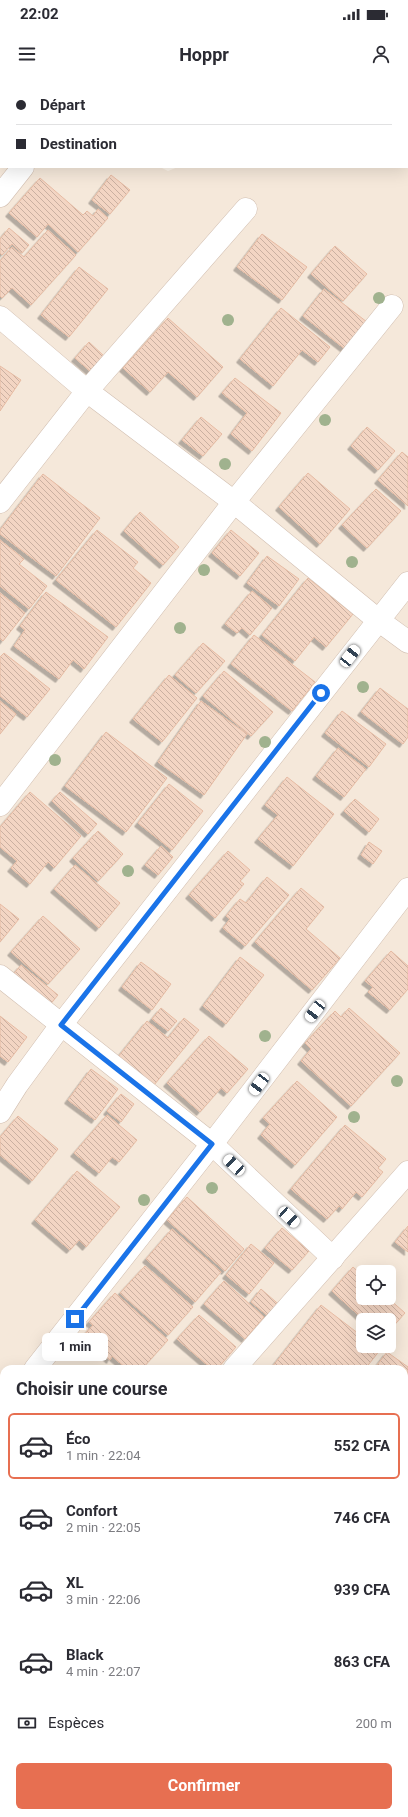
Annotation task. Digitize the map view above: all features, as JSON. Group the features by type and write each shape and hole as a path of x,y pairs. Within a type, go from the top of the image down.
{"street":[{"path":"0,196 22,168"},
{"path":"0,502 87,391 246,209"},
{"path":"0,804 234,502 392,306"},
{"path":"0,317 87,391 234,502 378,620 408,642"},
{"path":"0,1112 17,1085 61,1025 408,583"},
{"path":"38,1365 212,1144 408,889"},
{"path":"0,976 212,1144 333,1258"},
{"path":"238,1365 408,1172"}],"shaded area":[{"path":"0,168 162,168 168,171 176,168 408,168 408,1365 0,1365"}],"building":[{"path":"111,175 130,190 110,214 92,200"},
{"path":"40,178 83,215 87,211 93,216 98,209 108,218 78,252 48,224 37,237 9,213"},
{"path":"9,228 29,245 22,253 12,244 2,255 0,253 0,239"},
{"path":"48,230 76,255 31,305 12,288 2,298 0,296 0,261 12,247 24,257"},
{"path":"262,234 307,267 282,300 237,267"},
{"path":"335,246 367,274 343,301 311,274"},
{"path":"79,267 108,289 69,337 41,315"},
{"path":"324,289 367,322 345,349 303,316"},
{"path":"281,308 330,347 318,362 302,350 273,386 240,359"},
{"path":"168,318 223,367 197,397 168,372 150,392 123,368"},
{"path":"89,342 104,356 90,371 75,358"},
{"path":"0,366 21,380 0,411"},
{"path":"235,378 281,413 252,451 231,434 247,413 222,393"},
{"path":"201,417 222,434 203,456 182,440"},
{"path":"367,427 395,451 378,470 351,446"},
{"path":"402,452 408,457 408,506 378,480"},
{"path":"308,473 350,509 320,544 279,507"},
{"path":"43,474 100,518 56,576 0,534 0,530"},
{"path":"376,489 401,511 367,548 342,525"},
{"path":"140,512 179,547 163,565 124,531"},
{"path":"97,530 138,562 133,568 151,583 116,627 56,580"},
{"path":"231,530 259,553 240,576 212,553"},
{"path":"0,540 24,559 19,564 47,586 29,609 0,586"},
{"path":"267,556 299,579 279,606 247,583"},
{"path":"308,578 353,614 326,647 314,637 295,661 262,635"},
{"path":"252,591 272,608 250,635 242,628 237,633 225,624"},
{"path":"46,592 108,637 84,669 73,660 59,679 14,646 25,630 20,626"},
{"path":"0,593 25,613 3,641 0,639"},
{"path":"254,635 315,682 292,711 231,664"},
{"path":"203,643 225,661 196,693 175,675"},
{"path":"4,653 50,689 27,717 0,696 0,657"},
{"path":"224,671 273,712 251,736 203,696"},
{"path":"169,675 197,698 162,742 133,719"},
{"path":"380,688 408,709 408,737 403,744 361,712"},
{"path":"0,701 16,714 0,734"},
{"path":"201,701 247,734 204,795 158,762"},
{"path":"342,711 386,744 369,767 325,733"},
{"path":"106,732 167,778 126,832 65,786"},
{"path":"338,748 366,769 344,797 316,776"},
{"path":"287,777 334,814 293,866 258,839 278,815 265,805"},
{"path":"169,784 203,811 172,850 138,823"},
{"path":"30,792 81,836 54,868 48,862 30,884 11,868 17,861 0,847 0,827"},
{"path":"60,792 97,824 88,834 52,801"},
{"path":"355,799 379,819 369,832 344,811"},
{"path":"98,831 123,854 98,881 73,858"},
{"path":"369,842 382,851 373,864 361,855"},
{"path":"161,846 173,857 158,875 145,865"},
{"path":"228,851 250,870 240,881 244,884 215,918 189,895"},
{"path":"75,865 120,903 99,928 54,889"},
{"path":"267,877 289,895 245,946 223,928 230,919 226,916 240,899 246,903"},
{"path":"301,888 324,907 306,929 340,958 312,990 255,942"},
{"path":"0,904 19,919 0,942"},
{"path":"43,916 80,949 48,984 11,952"},
{"path":"391,951 408,966 408,989 390,1010 368,992 373,987 365,981"},
{"path":"240,957 264,975 226,1024 203,1006"},
{"path":"141,962 171,984 152,1010 122,987"},
{"path":"21,965 58,995 48,1007 11,977"},
{"path":"161,1008 177,1021 168,1031 152,1019"},
{"path":"349,1008 400,1053 351,1106 301,1061 311,1049 305,1043 335,1011 341,1017"},
{"path":"0,1016 27,1037 8,1062 0,1056"},
{"path":"184,1018 199,1030 154,1085 118,1057 147,1021 168,1038"},
{"path":"209,1036 248,1069 227,1093 221,1088 200,1112 167,1083"},
{"path":"91,1069 118,1089 95,1120 68,1100"},
{"path":"297,1081 337,1117 295,1165 261,1135 270,1124 263,1118"},
{"path":"121,1094 134,1104 121,1122 107,1111"},
{"path":"107,1115 137,1140 119,1162 112,1157 99,1173 74,1153"},
{"path":"18,1116 58,1149 32,1181 0,1155 0,1137"},
{"path":"345,1125 386,1159 378,1168 383,1172 362,1197 356,1192 342,1209 339,1206 327,1219 291,1189"},
{"path":"77,1171 120,1207 86,1247 79,1240 70,1250 35,1220"},
{"path":"187,1197 244,1249 225,1271 167,1220"},
{"path":"408,1226 408,1252 395,1242"},
{"path":"282,1228 309,1251 292,1270 265,1248"},
{"path":"172,1229 221,1272 195,1302 146,1259"},
{"path":"251,1244 274,1263 249,1294 226,1275"},
{"path":"145,1266 193,1307 168,1335 120,1293"},
{"path":"353,1267 356,1270 356,1305 396,1305 405,1313 396,1323 396,1313 356,1313 332,1291"},
{"path":"224,1281 264,1317 245,1339 204,1304"},
{"path":"261,1289 283,1308 273,1320 251,1302"},
{"path":"115,1293 168,1340 146,1365 122,1365 112,1356 110,1360 83,1336 93,1325 89,1322"},
{"path":"321,1305 356,1332 356,1353 378,1353 368,1365 274,1365"},
{"path":"199,1315 236,1347 220,1365 207,1365 177,1339"},
{"path":"386,1353 388,1353 405,1365 377,1365"}],"route":[{"path":"75,1319 212,1144 61,1025 161,900 321,693"}]}
